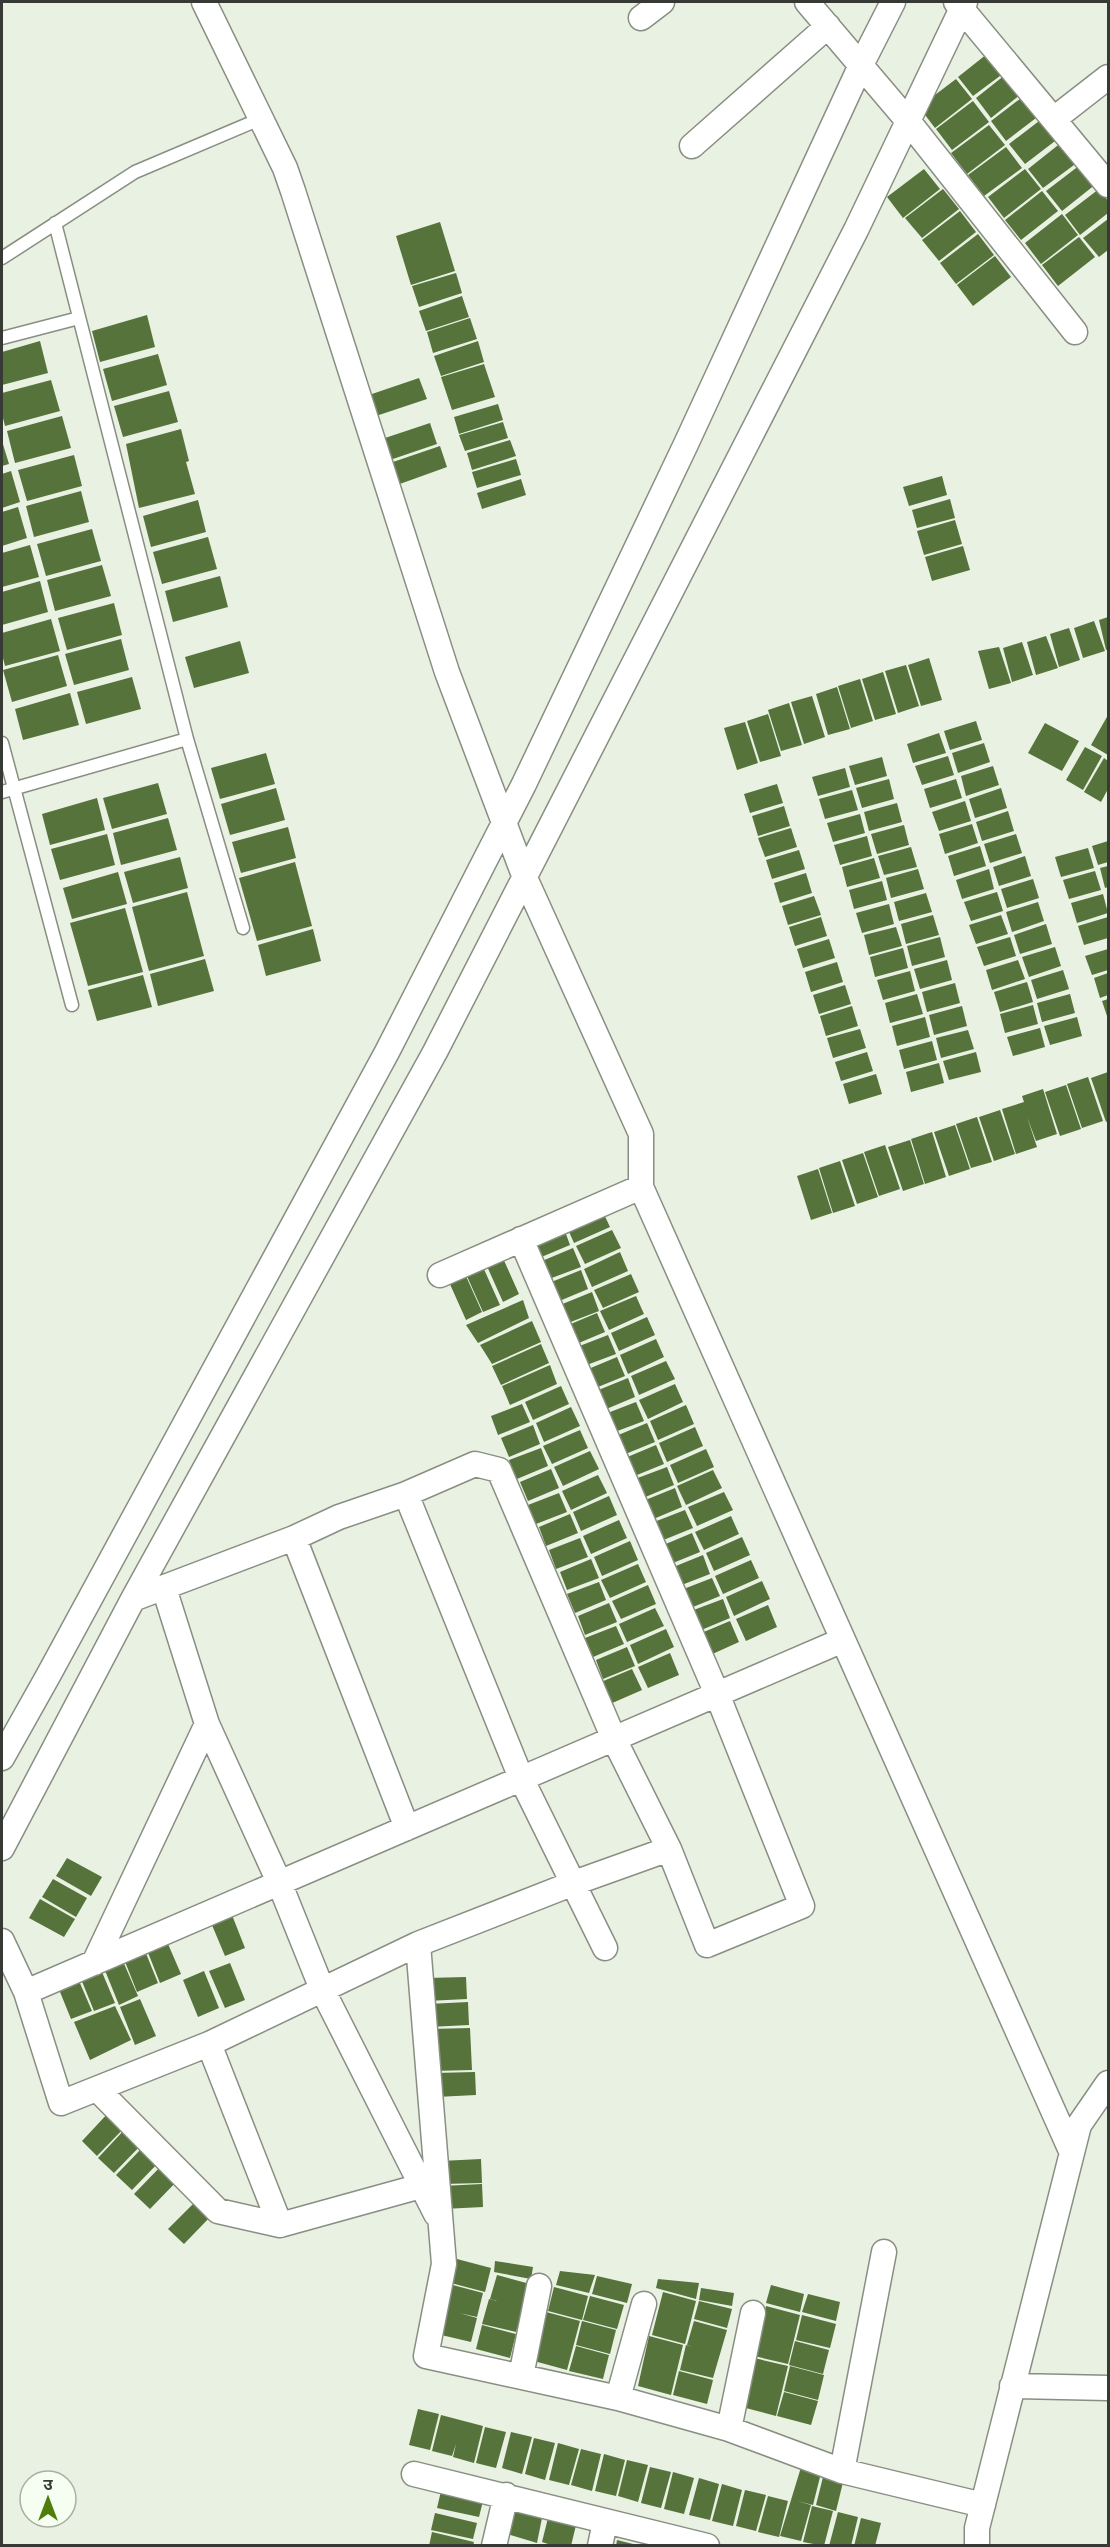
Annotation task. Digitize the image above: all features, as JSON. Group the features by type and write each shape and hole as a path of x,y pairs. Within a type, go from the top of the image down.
{"street":[{"path":"204,2 294,191 447,672 525,878 641,1134 641,1187 1072,2153"},
{"path":"641,18 662,2"},
{"path":"807,2 908,121 1075,332"},
{"path":"2,1758 381,1063 504,822 686,444 861,65 893,2"},
{"path":"2,1848 133,1599 435,1052 856,230 961,4 1108,184"},
{"path":"692,146 828,26"},
{"path":"1054,119 1108,77"},
{"path":"440,1275 641,1187"},
{"path":"133,1599 294,1538 339,1517 406,1494 475,1464 499,1470 614,1739 669,1849 707,1945 802,1906 717,1694 522,1239"},
{"path":"406,1494 522,1778 605,1948"},
{"path":"294,1538 407,1828"},
{"path":"164,1588 207,1724 279,1882 322,1989 441,2223"},
{"path":"26,1992 843,1640"},
{"path":"94,1963 207,1724"},
{"path":"2,1941 26,1992 61,2103 209,2044 418,1944 574,1883 669,1849"},
{"path":"418,1944 444,2264 426,2356 618,2398 729,2429 842,2471 983,2505"},
{"path":"209,2044 280,2225"},
{"path":"977,2546 983,2505 1012,2385 1079,2125 1108,2083"},
{"path":"97,2089 218,2211 280,2225 422,2186"},
{"path":"842,2471 884,2252"},
{"path":"522,2376 539,2286"},
{"path":"618,2398 644,2304"},
{"path":"729,2429 753,2313"},
{"path":"1012,2385 1108,2388"},
{"path":"414,2474 707,2546"},
{"path":"494,2546 506,2495"},
{"path":"600,2546 605,2522"}],"lane":[{"path":"2,258 135,172 260,119"},
{"path":"55,223 187,739 243,928"},
{"path":"2,338 79,318"},
{"path":"8,790 187,739"},
{"path":"2,742 8,790 72,1005"}],"building":[{"path":"992,50 1008,70 973,96 958,77"},
{"path":"1010,71 1025,91 991,118 976,98"},
{"path":"956,79 972,99 935,128 919,107"},
{"path":"1025,95 1040,115 1006,141 991,121"},
{"path":"973,101 989,122 952,150 936,129"},
{"path":"1043,118 1059,138 1025,164 1009,144"},
{"path":"989,125 1005,145 967,174 951,153"},
{"path":"1062,142 1078,162 1043,188 1028,169"},
{"path":"1006,147 1022,168 984,196 968,175"},
{"path":"1080,165 1096,184 1062,211 1046,191"},
{"path":"924,169 940,189 903,218 887,197"},
{"path":"1025,169 1041,189 1004,218 988,197"},
{"path":"943,189 959,209 922,238 905,218"},
{"path":"1099,189 1108,201 1108,213 1080,235 1065,215"},
{"path":"1042,191 1058,211 1021,240 1005,220"},
{"path":"960,211 976,232 939,261 922,240"},
{"path":"1062,214 1078,235 1041,264 1025,243"},
{"path":"1108,219 1108,250 1099,257 1083,238"},
{"path":"440,222 455,271 411,285 396,236"},
{"path":"978,234 994,255 956,284 940,263"},
{"path":"1079,237 1095,257 1058,286 1042,265"},
{"path":"995,256 1011,277 973,306 957,285"},
{"path":"456,273 462,293 419,307 412,286"},
{"path":"462,296 469,317 426,331 419,311"},
{"path":"147,315 155,347 100,362 92,331"},
{"path":"470,318 477,339 433,353 427,332"},
{"path":"40,341 48,373 2,385 2,352"},
{"path":"478,341 484,362 441,376 434,356"},
{"path":"158,354 167,385 112,401 103,369"},
{"path":"484,364 495,397 452,410 441,377"},
{"path":"419,378 427,399 376,416 369,395"},
{"path":"51,380 60,411 5,426 2,414 2,393"},
{"path":"169,391 178,422 123,437 114,406"},
{"path":"498,404 503,420 459,434 454,417"},
{"path":"62,416 71,448 15,463 7,431"},
{"path":"503,422 508,438 465,451 459,435"},
{"path":"430,423 437,444 387,461 379,440"},
{"path":"181,429 189,461 186,462 195,494 139,508 126,444"},
{"path":"510,440 516,456 472,470 467,453"},
{"path":"2,441 9,464 2,466"},
{"path":"440,446 447,467 397,485 390,463"},
{"path":"74,455 82,486 27,501 18,470"},
{"path":"516,459 521,475 477,488 472,472"},
{"path":"11,471 20,502 2,508 2,474"},
{"path":"942,476 947,495 909,506 903,487"},
{"path":"521,479 526,495 482,509 477,493"},
{"path":"81,491 89,522 34,537 26,506"},
{"path":"950,499 955,518 917,528 912,510"},
{"path":"198,500 206,532 151,547 143,516"},
{"path":"18,507 27,538 2,546 2,512"},
{"path":"955,520 962,544 924,555 917,531"},
{"path":"92,529 101,561 46,576 37,544"},
{"path":"208,537 217,569 162,584 153,552"},
{"path":"30,545 39,577 2,587 2,553"},
{"path":"963,546 970,570 932,581 925,557"},
{"path":"102,565 111,596 55,611 47,580"},
{"path":"220,576 228,607 173,622 165,591"},
{"path":"40,581 48,612 2,625 2,592"},
{"path":"114,603 122,635 67,650 58,618"},
{"path":"1108,617 1108,649 1106,650 1099,620"},
{"path":"51,619 60,651 5,666 2,654 2,633"},
{"path":"1094,621 1105,651 1083,658 1074,628"},
{"path":"1069,628 1080,660 1059,667 1050,634"},
{"path":"1046,636 1058,668 1036,675 1027,642"},
{"path":"121,639 129,670 74,685 65,654"},
{"path":"240,641 249,673 194,688 185,657"},
{"path":"1022,642 1033,675 1012,682 1003,648"},
{"path":"999,647 1011,683 989,689 978,651"},
{"path":"58,655 67,686 12,702 3,670"},
{"path":"929,658 942,700 921,706 908,665"},
{"path":"906,665 919,706 898,713 885,671"},
{"path":"883,672 896,714 875,720 862,679"},
{"path":"132,677 141,709 86,724 77,692"},
{"path":"860,679 873,721 851,728 838,686"},
{"path":"837,687 850,729 828,735 816,694"},
{"path":"70,693 79,725 23,740 15,709"},
{"path":"812,696 825,737 804,744 791,702"},
{"path":"789,703 802,745 781,751 768,710"},
{"path":"768,714 781,756 760,762 747,721"},
{"path":"1108,715 1108,755 1091,745"},
{"path":"976,721 982,740 950,750 944,731"},
{"path":"745,722 758,763 737,770 724,728"},
{"path":"1045,723 1079,741 1062,771 1028,753"},
{"path":"939,733 946,753 913,763 907,744"},
{"path":"984,743 990,762 958,773 952,753"},
{"path":"1085,747 1102,756 1083,790 1066,780"},
{"path":"266,753 275,784 220,799 211,768"},
{"path":"948,756 954,775 922,785 915,766"},
{"path":"882,757 887,776 855,785 849,766"},
{"path":"1104,758 1108,761 1108,789 1101,802 1084,792"},
{"path":"993,766 999,785 966,796 961,776"},
{"path":"845,768 850,787 818,796 812,777"},
{"path":"889,779 894,799 862,808 856,788"},
{"path":"956,779 962,798 930,808 924,789"},
{"path":"158,783 167,814 112,829 103,798"},
{"path":"777,784 783,803 750,813 744,794"},
{"path":"276,788 285,820 230,835 221,804"},
{"path":"1001,788 1007,808 975,818 969,799"},
{"path":"852,790 858,810 825,819 819,799"},
{"path":"97,798 105,830 50,845 42,814"},
{"path":"965,801 971,821 939,831 932,812"},
{"path":"897,803 902,822 869,831 864,812"},
{"path":"784,806 790,826 758,836 752,816"},
{"path":"1008,811 1014,831 982,841 976,822"},
{"path":"860,814 865,833 833,842 827,823"},
{"path":"168,818 177,850 121,865 113,833"},
{"path":"972,824 978,843 945,854 939,834"},
{"path":"904,825 909,845 877,854 871,834"},
{"path":"288,827 296,858 241,873 232,842"},
{"path":"791,828 797,847 765,857 758,838"},
{"path":"107,834 115,865 60,880 51,849"},
{"path":"1016,834 1022,853 990,863 984,844"},
{"path":"867,836 872,856 840,865 834,845"},
{"path":"1108,841 1108,862 1098,865 1092,846"},
{"path":"980,846 986,866 954,876 948,856"},
{"path":"911,847 917,867 884,875 878,856"},
{"path":"1088,848 1094,868 1061,877 1055,857"},
{"path":"799,850 805,869 772,879 766,860"},
{"path":"1025,856 1031,876 999,886 993,867"},
{"path":"180,857 188,888 133,903 124,872"},
{"path":"874,858 880,878 847,887 842,867"},
{"path":"295,862 312,926 257,941 239,878"},
{"path":"1108,866 1108,887 1105,888 1100,868"},
{"path":"918,869 924,889 891,898 886,878"},
{"path":"989,869 994,889 962,899 956,880"},
{"path":"1095,871 1101,890 1069,899 1063,880"},
{"path":"118,872 127,904 72,919 63,888"},
{"path":"806,873 812,893 780,903 774,883"},
{"path":"1033,879 1039,898 1007,908 1001,889"},
{"path":"882,881 887,900 854,909 849,890"},
{"path":"187,892 204,956 149,971 132,907"},
{"path":"997,892 1003,911 971,921 964,902"},
{"path":"926,893 932,912 899,921 894,902"},
{"path":"1103,894 1108,913 1077,923 1071,903"},
{"path":"814,896 821,915 788,925 782,906"},
{"path":"1038,902 1044,921 1012,932 1006,912"},
{"path":"889,904 894,924 862,933 856,913"},
{"path":"125,908 143,972 88,986 70,923"},
{"path":"933,915 939,935 906,944 901,924"},
{"path":"1001,915 1008,934 976,944 969,925"},
{"path":"821,917 827,936 795,946 789,927"},
{"path":"1108,917 1108,938 1084,945 1078,926"},
{"path":"1046,924 1052,944 1020,954 1014,935"},
{"path":"896,927 902,946 869,955 864,935"},
{"path":"313,929 321,961 266,976 258,945"},
{"path":"940,937 945,957 912,966 907,946"},
{"path":"1010,937 1016,956 984,966 977,947"},
{"path":"829,939 835,958 803,968 797,949"},
{"path":"1055,947 1061,966 1029,977 1022,957"},
{"path":"903,948 908,968 875,977 870,957"},
{"path":"1108,949 1108,970 1092,975 1085,956"},
{"path":"205,959 214,991 158,1006 150,974"},
{"path":"947,960 952,980 920,989 914,969"},
{"path":"1018,960 1025,979 992,990 986,970"},
{"path":"837,962 843,982 811,992 805,972"},
{"path":"1063,970 1069,989 1037,999 1031,980"},
{"path":"910,971 915,991 883,1000 877,980"},
{"path":"1108,973 1108,995 1100,998 1094,978"},
{"path":"143,975 152,1007 97,1021 88,990"},
{"path":"1027,982 1033,1002 1000,1012 994,992"},
{"path":"955,983 960,1003 927,1012 922,992"},
{"path":"845,985 851,1004 819,1014 813,995"},
{"path":"917,994 923,1014 890,1023 885,1003"},
{"path":"1070,994 1075,1013 1042,1022 1037,1003"},
{"path":"1108,999 1108,1019 1102,1001"},
{"path":"1033,1005 1038,1024 1005,1033 1000,1014"},
{"path":"852,1006 858,1026 826,1036 820,1016"},
{"path":"962,1006 967,1026 934,1035 929,1015"},
{"path":"925,1017 930,1037 897,1046 892,1026"},
{"path":"1077,1017 1082,1036 1050,1045 1044,1026"},
{"path":"1040,1028 1045,1047 1013,1056 1007,1037"},
{"path":"860,1029 866,1048 833,1058 827,1038"},
{"path":"968,1030 974,1049 941,1058 936,1038"},
{"path":"932,1041 937,1060 904,1069 899,1050"},
{"path":"867,1052 873,1071 841,1081 835,1062"},
{"path":"976,1052 981,1072 949,1080 943,1061"},
{"path":"939,1063 944,1083 911,1092 906,1072"},
{"path":"1108,1072 1108,1121 1106,1122 1091,1078"},
{"path":"876,1074 882,1094 849,1104 843,1084"},
{"path":"1088,1077 1103,1121 1082,1128 1067,1084"},
{"path":"1066,1085 1081,1129 1060,1136 1045,1092"},
{"path":"1043,1089 1057,1134 1036,1141 1027,1117 1037,1147 1016,1154 1002,1109 1024,1102 1022,1096"},
{"path":"1000,1110 1015,1154 994,1161 979,1117"},
{"path":"977,1117 992,1162 971,1168 956,1124"},
{"path":"955,1125 970,1169 949,1176 934,1132"},
{"path":"932,1132 946,1177 925,1184 911,1139"},
{"path":"910,1140 924,1184 903,1191 888,1147"},
{"path":"885,1145 900,1189 879,1196 864,1152"},
{"path":"863,1153 878,1197 857,1204 842,1160"},
{"path":"840,1161 855,1206 833,1213 819,1168"},
{"path":"818,1169 832,1213 811,1220 797,1176"},
{"path":"601,1208 610,1227 574,1243 566,1225"},
{"path":"563,1226 570,1245 539,1258 531,1239"},
{"path":"612,1230 621,1248 585,1264 576,1246"},
{"path":"573,1248 581,1267 549,1279 542,1261"},
{"path":"620,1252 628,1271 592,1287 584,1269"},
{"path":"502,1256 519,1294 503,1302 486,1264"},
{"path":"483,1267 500,1305 483,1312 466,1274"},
{"path":"581,1270 588,1289 557,1302 549,1283"},
{"path":"465,1274 482,1312 466,1320 449,1282"},
{"path":"631,1274 639,1292 603,1308 594,1290"},
{"path":"592,1292 599,1311 568,1323 560,1305"},
{"path":"636,1296 644,1314 609,1330 600,1311"},
{"path":"523,1300 529,1318 478,1343 466,1325"},
{"path":"597,1313 605,1332 574,1345 566,1326"},
{"path":"647,1317 655,1335 619,1351 611,1333"},
{"path":"532,1321 541,1342 492,1364 480,1345"},
{"path":"608,1335 616,1354 584,1366 577,1347"},
{"path":"656,1339 664,1357 628,1374 620,1355"},
{"path":"541,1344 549,1363 501,1385 492,1366"},
{"path":"617,1357 625,1376 593,1389 586,1370"},
{"path":"666,1361 675,1379 639,1395 631,1376"},
{"path":"550,1365 557,1384 510,1405 502,1386"},
{"path":"628,1378 635,1397 604,1410 596,1391"},
{"path":"675,1384 683,1402 648,1419 639,1400"},
{"path":"561,1386 569,1404 533,1420 525,1402"},
{"path":"636,1402 644,1421 612,1433 605,1414"},
{"path":"522,1404 530,1422 498,1435 491,1416"},
{"path":"686,1405 694,1424 658,1440 650,1421"},
{"path":"571,1407 580,1426 544,1442 536,1423"},
{"path":"647,1423 655,1442 623,1455 616,1436"},
{"path":"533,1425 540,1444 509,1457 501,1438"},
{"path":"695,1427 703,1446 667,1462 659,1443"},
{"path":"580,1430 588,1448 552,1464 543,1446"},
{"path":"656,1445 664,1464 632,1477 625,1458"},
{"path":"541,1448 548,1466 517,1479 509,1460"},
{"path":"706,1449 714,1467 678,1483 670,1465"},
{"path":"590,1451 599,1469 563,1486 554,1467"},
{"path":"667,1467 674,1485 643,1498 635,1479"},
{"path":"551,1469 559,1488 528,1501 520,1482"},
{"path":"713,1470 722,1488 686,1505 677,1486"},
{"path":"598,1475 607,1493 571,1510 562,1491"},
{"path":"675,1488 682,1507 651,1520 643,1501"},
{"path":"724,1492 733,1510 697,1526 688,1507"},
{"path":"559,1493 567,1512 536,1524 528,1505"},
{"path":"609,1496 617,1515 581,1531 573,1512"},
{"path":"685,1510 693,1528 661,1541 654,1522"},
{"path":"570,1514 578,1533 546,1546 539,1527"},
{"path":"731,1516 739,1534 704,1550 695,1532"},
{"path":"619,1520 627,1538 591,1554 583,1536"},
{"path":"692,1533 700,1552 668,1565 661,1546"},
{"path":"742,1537 750,1555 714,1571 706,1553"},
{"path":"580,1538 588,1557 556,1569 549,1550"},
{"path":"630,1541 638,1560 602,1576 594,1557"},
{"path":"703,1555 710,1574 679,1586 671,1568"},
{"path":"591,1559 599,1578 567,1590 560,1572"},
{"path":"751,1560 759,1578 723,1594 715,1576"},
{"path":"638,1564 646,1582 610,1598 601,1580"},
{"path":"712,1578 720,1596 688,1609 681,1590"},
{"path":"762,1581 770,1599 734,1616 726,1597"},
{"path":"599,1582 606,1600 575,1613 567,1594"},
{"path":"648,1585 656,1604 621,1619 612,1601"},
{"path":"723,1599 730,1618 699,1631 691,1611"},
{"path":"609,1603 617,1622 585,1635 578,1616"},
{"path":"768,1605 777,1627 746,1641 736,1619"},
{"path":"655,1608 664,1626 627,1642 619,1624"},
{"path":"730,1621 739,1642 708,1656 699,1634"},
{"path":"616,1626 624,1644 593,1657 585,1638"},
{"path":"666,1629 674,1647 638,1664 630,1645"},
{"path":"627,1647 635,1666 603,1679 596,1660"},
{"path":"670,1653 679,1675 648,1688 638,1667"},
{"path":"632,1669 642,1690 610,1704 601,1682"},
{"path":"67,1858 102,1877 91,1896 56,1876"},
{"path":"53,1879 87,1898 76,1917 42,1897"},
{"path":"40,1899 75,1919 64,1937 29,1918"},
{"path":"230,1910 245,1948 225,1956 209,1918"},
{"path":"165,1937 181,1974 160,1983 145,1945"},
{"path":"143,1946 158,1983 137,1992 122,1954"},
{"path":"122,1959 138,1996 119,2005 104,1968"},
{"path":"230,1963 245,2000 225,2008 209,1971"},
{"path":"99,1965 115,2003 94,2011 79,1974"},
{"path":"204,1971 219,2008 198,2017 183,1980"},
{"path":"76,1974 92,2011 71,2019 56,1982"},
{"path":"466,1977 467,1999 427,2001 427,1978"},
{"path":"140,1999 156,2036 135,2045 120,2007"},
{"path":"468,2002 469,2025 429,2027 428,2004"},
{"path":"115,2006 131,2040 90,2060 74,2022"},
{"path":"470,2028 472,2070 432,2071 430,2029"},
{"path":"475,2072 476,2095 436,2097 435,2073"},
{"path":"110,2111 126,2126 97,2156 82,2141"},
{"path":"126,2128 143,2143 114,2173 98,2158"},
{"path":"144,2146 160,2161 132,2190 116,2175"},
{"path":"481,2159 482,2183 442,2184 441,2161"},
{"path":"163,2164 179,2179 150,2209 134,2194"},
{"path":"482,2184 483,2207 443,2209 442,2186"},
{"path":"197,2200 212,2215 184,2244 168,2229"},
{"path":"457,2259 491,2268 485,2292 451,2283"},
{"path":"495,2261 533,2267 531,2279 494,2272"},
{"path":"560,2271 595,2275 589,2293 556,2285"},
{"path":"497,2275 530,2284 516,2332 482,2324 489,2299 497,2301 490,2299"},
{"path":"597,2276 632,2284 627,2303 592,2294"},
{"path":"658,2279 699,2283 696,2299 656,2288"},
{"path":"449,2284 483,2293 477,2317 459,2313 477,2318 471,2342 437,2334"},
{"path":"771,2285 804,2294 800,2312 766,2303"},
{"path":"554,2287 588,2296 582,2320 548,2311"},
{"path":"701,2288 734,2293 732,2306 699,2300"},
{"path":"663,2292 696,2301 685,2344 652,2335"},
{"path":"808,2294 840,2302 836,2321 802,2312"},
{"path":"590,2296 624,2305 617,2329 583,2320"},
{"path":"699,2301 732,2309 727,2328 694,2319"},
{"path":"766,2306 800,2315 788,2364 754,2356"},
{"path":"546,2312 580,2321 567,2370 534,2361"},
{"path":"802,2315 836,2324 830,2348 796,2340"},
{"path":"582,2321 616,2330 610,2354 576,2345"},
{"path":"694,2321 727,2330 713,2378 680,2370 686,2345 693,2347 687,2345"},
{"path":"482,2325 516,2334 510,2358 476,2349"},
{"path":"649,2336 683,2345 671,2395 638,2386"},
{"path":"795,2341 829,2350 823,2374 789,2365"},
{"path":"576,2346 609,2355 603,2379 569,2371"},
{"path":"754,2358 788,2366 776,2416 742,2407"},
{"path":"790,2366 824,2375 818,2400 784,2391"},
{"path":"679,2371 713,2380 707,2404 673,2395"},
{"path":"784,2392 818,2401 811,2425 777,2416"},
{"path":"418,2409 439,2414 430,2450 409,2445"},
{"path":"441,2415 483,2426 474,2463 453,2457 456,2444 452,2456 432,2451"},
{"path":"485,2427 506,2432 496,2468 476,2463"},
{"path":"511,2432 532,2437 522,2474 502,2468"},
{"path":"534,2438 555,2443 545,2480 525,2474"},
{"path":"558,2443 579,2449 569,2485 549,2480"},
{"path":"581,2449 601,2454 592,2491 571,2485"},
{"path":"604,2454 625,2460 616,2496 595,2491"},
{"path":"627,2460 648,2465 638,2502 618,2496"},
{"path":"802,2464 822,2469 813,2505 797,2501 811,2505 801,2541 780,2536"},
{"path":"650,2467 671,2472 661,2508 641,2503"},
{"path":"825,2469 845,2474 836,2511 816,2505"},
{"path":"673,2472 694,2478 684,2514 664,2509"},
{"path":"699,2478 719,2484 710,2520 689,2515"},
{"path":"722,2484 742,2490 733,2526 712,2521"},
{"path":"745,2490 766,2495 756,2531 736,2526"},
{"path":"441,2491 483,2501 479,2517 437,2508"},
{"path":"768,2496 788,2501 779,2537 758,2532"},
{"path":"509,2504 543,2513 537,2543 501,2532"},
{"path":"812,2506 833,2511 824,2546 803,2542"},
{"path":"838,2512 858,2517 851,2546 829,2546"},
{"path":"435,2513 477,2523 473,2539 431,2530"},
{"path":"549,2514 577,2521 571,2546 554,2546 542,2542"},
{"path":"861,2518 881,2523 875,2546 854,2546"},
{"path":"432,2532 474,2542 473,2546 429,2546"},
{"path":"617,2540 637,2545 637,2546 616,2546"}]}
